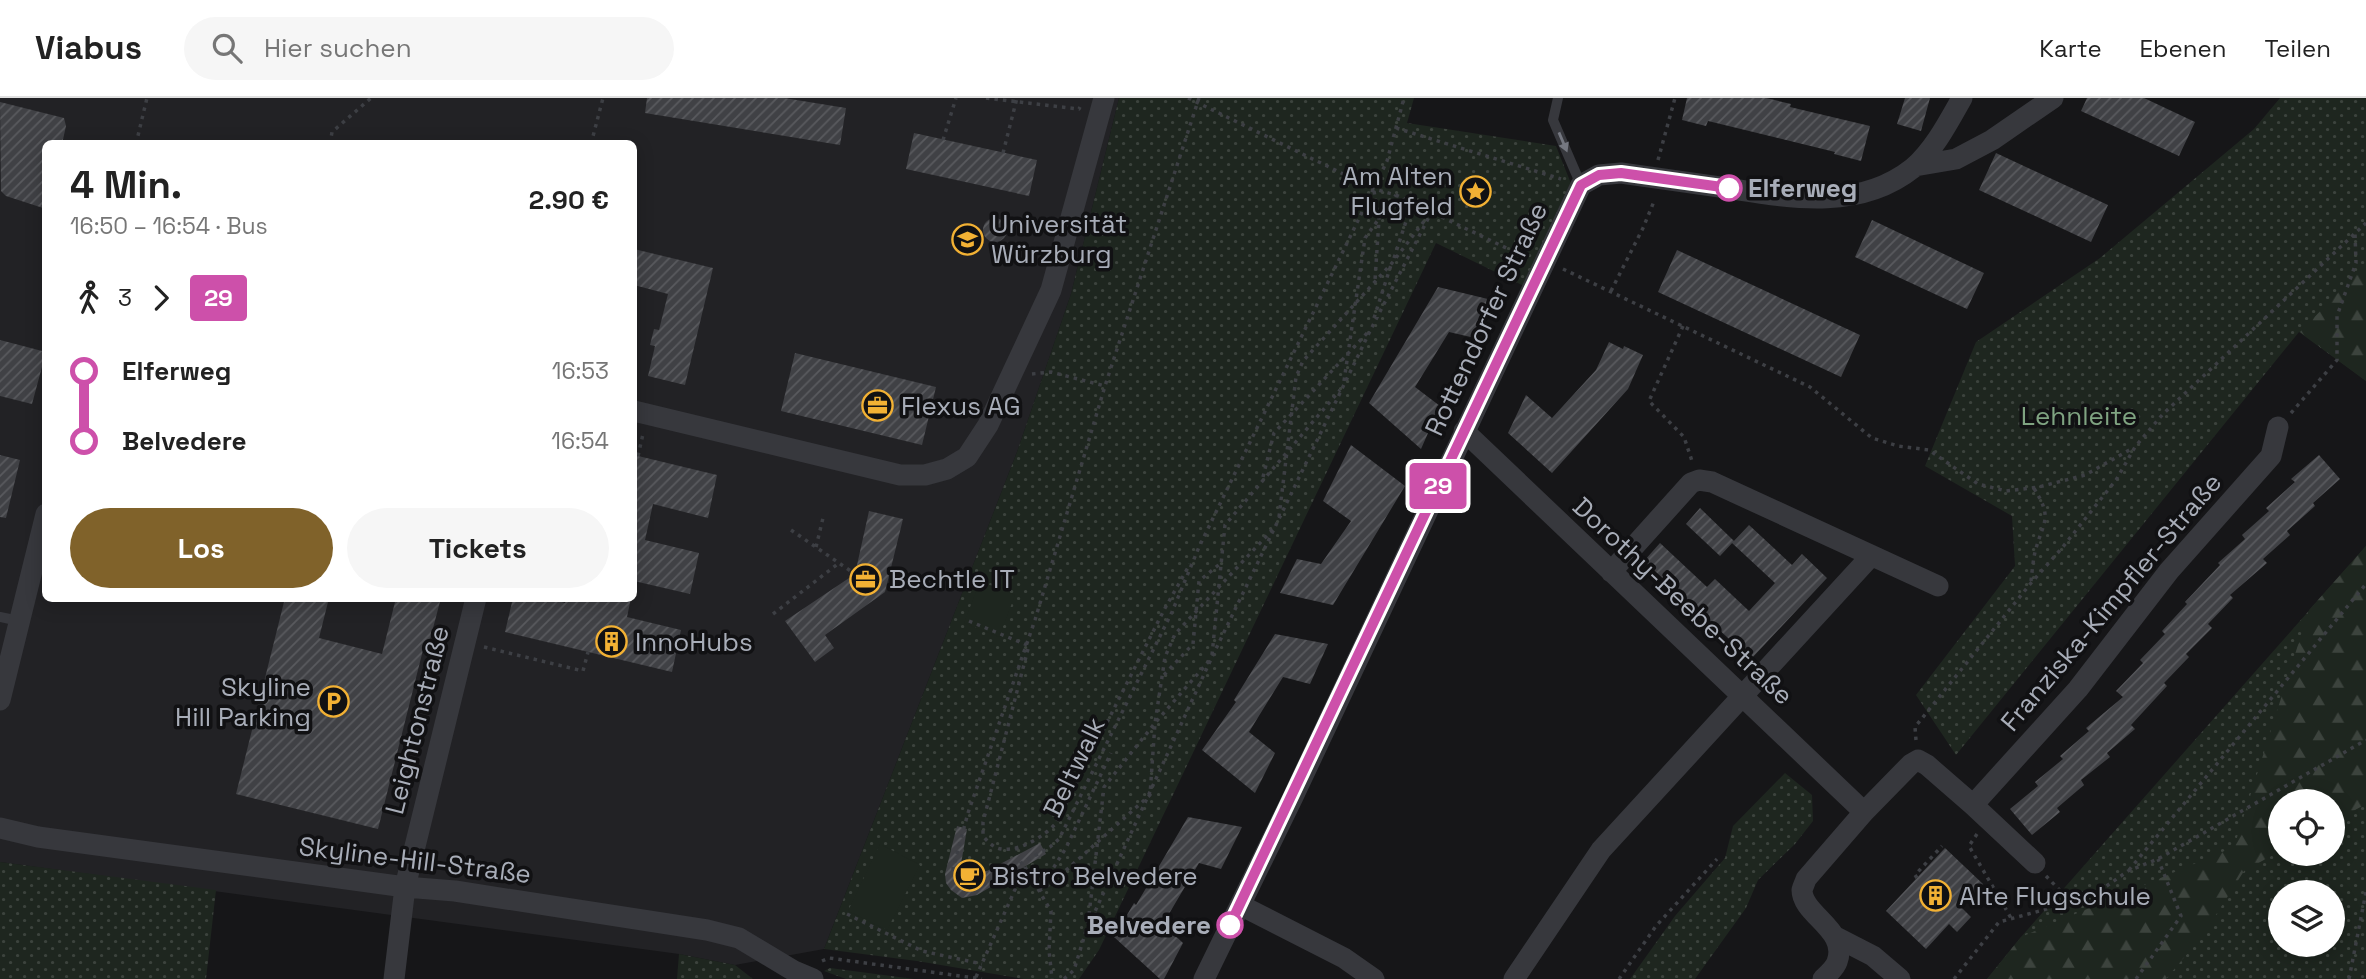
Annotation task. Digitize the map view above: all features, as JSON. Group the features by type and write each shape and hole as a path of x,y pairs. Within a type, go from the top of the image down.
{"street":[{"path":"637,412 884,472 925,475 947,469 967,457 988,425 1050,293 1104,98"},
{"name":"Rottendorfer Straße","path":"1204,979 1581,185 1599,175 1621,173 1783,198 1836,198 1863,193 1888,184 1914,166 1944,130 1962,98"},
{"path":"1914,166 1956,159 1992,140 2053,98"},
{"name":"Franziska-Kimpfler-Straße","path":"1980,811 2169,570 2271,456 2278,427"},
{"name":"Dorothy-Beebe-Straße","path":"1464,431 1864,812"},
{"path":"1611,572 1691,483 1699,480 1712,482 1938,586"},
{"path":"0,700 10,619 42,526"},
{"path":"1514,979 1601,850 1871,556"},
{"name":"Leightonstraße","path":"394,979 405,887 475,602"},
{"path":"1900,979 1873,956 1836,937 1805,899 1802,891 1806,879 1864,812 1911,764 1918,760 1927,765 2035,863"},
{"name":"Skyline-Hill-Straße","path":"0,828 38,837 405,887 455,891 707,930 739,938 810,978"},
{"path":"1240,905 1344,958 1374,979"},
{"path":"1823,979 1837,963 1836,937"}],"lane":[{"path":"1558,98 1553,120 1581,185"}],"path":[{"path":"137,140 147,98"},
{"path":"331,140 332,132 371,98"},
{"path":"592,140 603,98"},
{"path":"943,139 956,98"},
{"path":"986,98 1079,109"},
{"path":"1188,98 1199,100 1374,188 1396,195 1431,213 1611,291 1810,387 1872,438 1898,446 1928,450 1978,484 2006,491 2034,488 2085,475 2135,447"},
{"name":"Beltwalk","path":"1035,620 982,831 994,846 1002,849 1016,847 1043,835 1056,823 1199,547 1387,161 1404,98"},
{"path":"1611,291 1643,228 1658,191 1657,178 1675,98"},
{"path":"1003,153 1017,100"},
{"name":"Beltwalk","path":"1199,100 1105,386 1027,645 977,784 953,868 958,881 973,888 986,885 1059,839 1172,612 1199,547"},
{"path":"1396,128 1581,185"},
{"path":"1374,188 1379,219 1375,281"},
{"path":"1088,928 1104,787 1212,657 1224,525 1343,386 1365,238 1396,195"},
{"path":"1262,481 1274,433 1371,329 1412,203"},
{"path":"1039,891 1053,882 1150,795 1155,723 1165,657 1175,634 1278,523 1296,377 1303,361 1392,262 1431,213"},
{"path":"1064,979 1074,970 1088,928 1212,657 1371,329 1431,213"},
{"path":"1918,760 1915,727 2062,548 2108,489 2135,447 2163,414 2366,223"},
{"path":"2278,427 2337,360 2337,316 2356,264 2355,233"},
{"path":"1683,326 1649,401 1684,437 1699,480"},
{"path":"1051,372 1105,386"},
{"path":"2031,583 2035,552 2046,523 2044,503 2034,488"},
{"path":"816,547 823,518"},
{"path":"791,530 855,574"},
{"path":"773,614 839,563"},
{"path":"1162,677 1193,644 1199,581 1221,563"},
{"path":"2128,871 2366,584"},
{"path":"969,621 1027,645"},
{"path":"465,642 583,671 588,652"},
{"path":"1954,979 1999,922 2091,897 2128,871 2158,859 2366,740"},
{"path":"1039,891 1066,848 1111,752"},
{"path":"1980,811 1969,846 2012,919"},
{"path":"1917,878 1914,875 1942,846"},
{"path":"1016,847 1019,854"},
{"path":"1619,979 1656,926 1717,859"},
{"path":"2136,979 2181,916 2158,859"},
{"path":"2035,863 2071,902"},
{"path":"976,977 1026,867 1051,911 1049,950 1052,979"},
{"path":"2349,979 2366,892"},
{"path":"847,914 922,951 982,964"},
{"path":"810,978 814,966 829,958 982,979"}],"shaded area":[{"path":"0,98 1119,98 1071,294 1017,452 824,949 735,965 679,954 0,862"}],"green space":[{"path":"1119,98 1414,98 1407,123 1556,146 1572,186 1524,286 1436,243 1099,950 1079,979 1024,979 824,949 1017,452 1071,294"},
{"name":"Lehnleite","path":"2280,98 2366,98 2366,381 2299,332 1956,755 1916,695 2015,566 2012,516 1925,466 1976,342 2100,258 2254,129"},
{"path":"2366,264 2366,381 2300,332"},
{"path":"2366,546 2366,979 1987,979 2021,937"},
{"path":"2366,546 2366,804 2345,815 2345,789 2268,789 2268,858 2244,871 2203,935 2166,979 1987,979 2021,937 2234,847 2309,610"},
{"path":"980,581 1015,595 999,637 964,623"},
{"path":"1785,773 1812,795 1813,821 1795,844 1758,880 1746,908 1695,979 1630,979 1675,916 1725,858 1733,826"},
{"path":"880,844 920,865 887,930 848,911"},
{"path":"0,862 216,890 206,979 0,979"},
{"path":"679,954 735,965 753,979 677,979"},
{"path":"830,968 914,979 846,979 824,971"}],"building":[{"path":"647,98 784,98 846,108 840,145 645,113"},
{"path":"1687,98 1766,98 1791,104 1790,107 1870,126 1861,161 1834,154 1835,152 1708,121 1706,126 1682,120"},
{"path":"1905,98 1930,98 1921,131 1897,124"},
{"path":"2087,98 2144,98 2195,122 2179,156 2081,111"},
{"path":"0,102 64,118 66,126 63,140 42,140 42,208 6,196 1,191"},
{"path":"914,133 1037,160 1029,196 906,169"},
{"path":"1996,153 2108,205 2091,242 1979,190"},
{"path":"995,218 1003,222 1007,230 1003,238 995,242 987,238 983,230 987,222"},
{"path":"1872,220 1984,273 1967,309 1855,257"},
{"path":"637,250 713,268 685,385 648,376 655,346 650,345 654,329 659,330 668,294 637,286"},
{"path":"1677,250 1860,335 1841,377 1658,292"},
{"path":"1438,287 1492,300 1475,338 1449,332 1415,387 1440,406 1421,449 1369,403"},
{"path":"0,340 42,351 42,367 32,404 0,396"},
{"path":"1609,342 1643,355 1628,389 1552,473 1508,433 1526,395 1552,418 1596,370"},
{"path":"795,353 936,387 922,445 781,411"},
{"path":"1351,445 1405,486 1333,605 1280,593 1297,559 1321,564 1351,521 1323,501"},
{"path":"0,455 20,460 6,518 0,517"},
{"path":"2319,455 2340,479 2287,531 2290,535 2263,559 2267,563 2230,595 2233,598 2208,624 2212,628 2186,654 2189,657 2164,683 2167,686 2131,725 2135,729 2107,753 2110,757 2081,780 2084,785 2057,808 2060,812 2032,835 2010,809 2038,786 2035,782 2063,759 2060,756 2089,731 2086,728 2123,697 2116,691 2143,663 2140,660 2165,634 2162,631 2187,604 2185,602 2220,565 2218,563 2245,539 2242,535 2269,511 2266,508 2295,482 2291,479"},
{"name":"InnoHubs","path":"637,456 717,475 708,518 653,504 645,540 699,553 690,594 637,582"},
{"path":"1700,508 1734,541 1720,556 1686,524"},
{"path":"869,511 903,519 885,592 825,635 834,648 815,662 785,621 855,574"},
{"path":"1749,525 1792,565 1802,554 1827,578 1751,659 1644,561 1660,543 1707,587 1715,579 1749,611 1775,583 1732,543"},
{"name":"Skyline Hill Parking","path":"284,602 328,602 319,638 382,654 395,602 440,602 428,647 424,646 378,829 236,794"},
{"name":"InnoHubs","path":"512,602 630,602 627,617 681,630 672,672 505,632"},
{"path":"1275,634 1328,644 1310,684 1283,677 1249,732 1275,753 1255,793 1202,750 1236,702 1234,700"},
{"path":"1188,817 1242,827 1221,869 1199,863 1163,924 1183,943 1164,979 1160,979 1114,937"},
{"path":"957,826 967,829 961,864 975,872 987,871 1040,843 1046,854 977,895 962,898 946,883 945,874"},
{"name":"Alte Flugschule","path":"1945,848 1983,884 1961,907 1971,917 1957,932 1949,924 1926,949 1886,911"}],"bus line":[{"name":"29","path":"1230,925 1581,185 1599,175 1621,173 1729,188"}],"place":[{"name":"Elferweg","path":"1729,188"},
{"name":"Am Alten Flugfeld","path":"1476,191"},
{"name":"Universität Würzburg","path":"968,239"},
{"name":"Flexus AG","path":"878,406"},
{"name":"Bechtle IT","path":"866,579"},
{"name":"InnoHubs","path":"612,642"},
{"name":"Skyline Hill Parking","path":"334,702"},
{"name":"Bistro Belvedere","path":"969,876"},
{"name":"Alte Flugschule","path":"1936,896"},
{"name":"Belvedere","path":"1230,925"}]}
